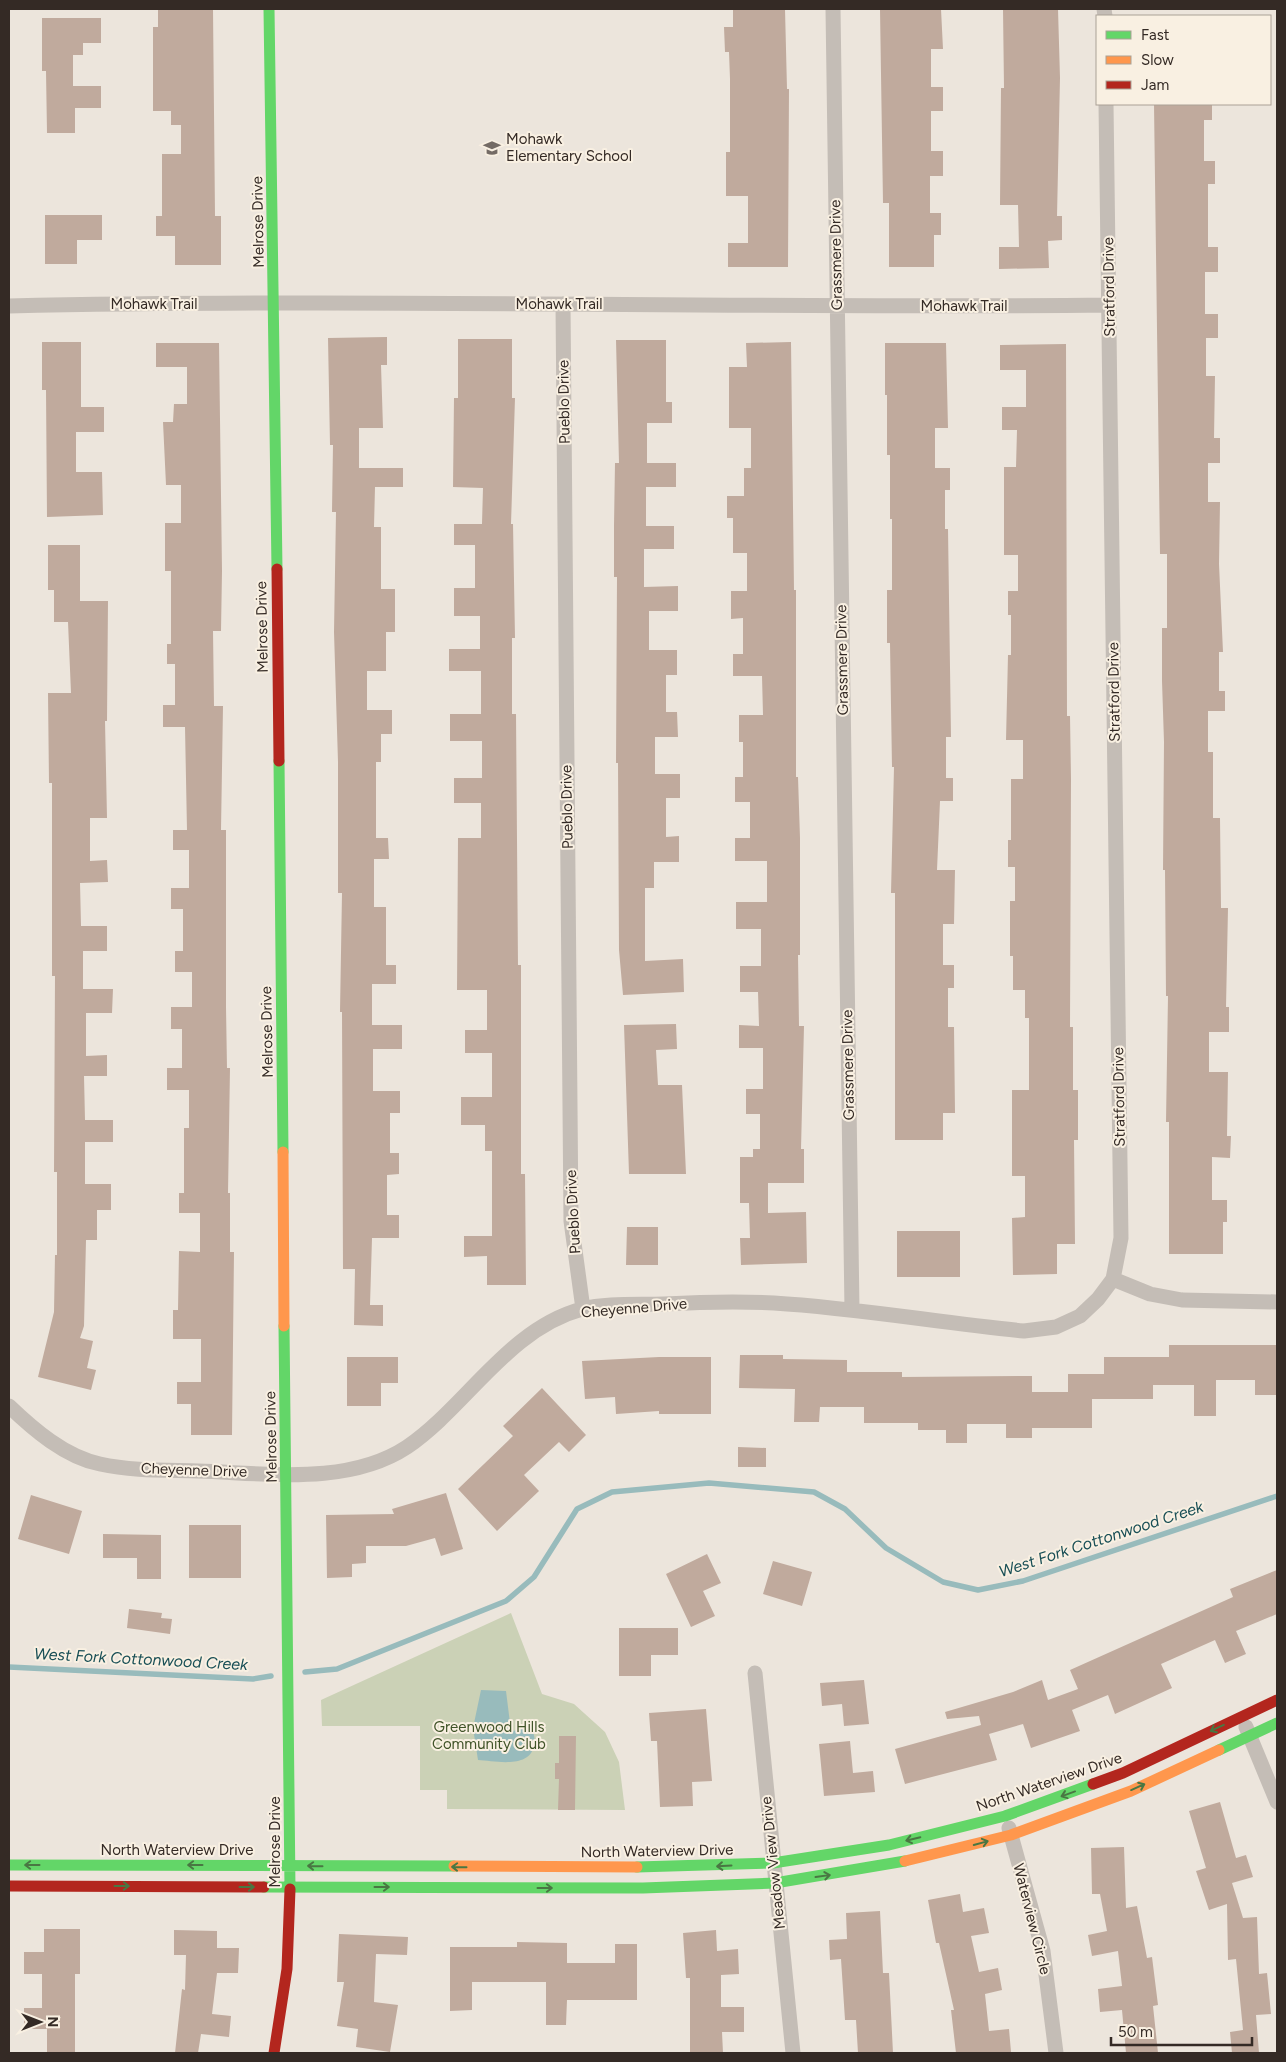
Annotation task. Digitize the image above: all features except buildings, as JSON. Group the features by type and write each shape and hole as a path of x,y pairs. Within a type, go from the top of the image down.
{"street":[{"name":"Melrose Drive","path":"269,9 274,304 290,1866 288,1968 274,2053"},
{"name":"Grassmere Drive","path":"833,9 852,1310"},
{"name":"Stratford Drive","path":"1106,105 1121,1238 1113,1279"},
{"name":"Mohawk Trail","path":"9,306 274,304 563,304 837,307 1110,305"},
{"name":"Pueblo Drive","path":"563,304 571,1221 583,1309"},
{"name":"Cheyenne Drive","path":"9,1406 29,1425 63,1449 98,1464 148,1469 312,1474 376,1464 406,1447 433,1426 520,1342 555,1320 583,1309 716,1302 774,1303 852,1310 1024,1331 1056,1327 1080,1316 1098,1300 1113,1279"},
{"path":"1113,1279 1150,1294 1182,1300 1277,1302"},
{"name":"Meadow View Drive","path":"754,1673 793,2053"},
{"name":"North Waterview Drive","path":"9,1865 659,1867 773,1863 889,1845 1005,1816 1123,1773 1277,1700"},
{"path":"1242,1717 1277,1802"},
{"path":"9,1886 643,1888 775,1883 894,1864 1011,1835 1095,1806 1277,1723"},
{"name":"Waterview Circle","path":"1005,1816 1043,1951 1056,2053"}],"green space":[{"name":"Greenwood Hills Community Club","path":"511,1613 542,1694 574,1704 605,1732 619,1762 625,1810 447,1809 447,1790 420,1790 420,1726 322,1726 321,1700"}],"water":[{"path":"481,1690 506,1691 511,1731 519,1730 528,1723 530,1726 534,1734 535,1743 531,1753 526,1758 511,1762 478,1760 473,1728"}],"waterway":[{"name":"West Fork Cottonwood Creek","path":"305,1672 337,1669 506,1601 534,1577 577,1509 612,1492 709,1483 814,1492 845,1509 886,1548 943,1582 978,1590 1023,1581 1277,1496"},
{"name":"West Fork Cottonwood Creek","path":"9,1667 253,1679 271,1676"}],"traffic: fast":[{"path":"269,9 277,569"},
{"path":"279,761 283,1152"},
{"path":"284,1326 290,1889"},
{"path":"1219,1750 1277,1723"},
{"path":"637,1867 773,1863 889,1845 1005,1816 1093,1784"},
{"path":"264,1887 643,1888 775,1883 905,1861"},
{"path":"9,1865 454,1866"}],"traffic: slow":[{"path":"283,1152 284,1326"},
{"path":"905,1861 1011,1835 1131,1791 1219,1750"},
{"path":"454,1866 637,1867"}],"traffic: jam":[{"path":"277,569 279,761"},
{"path":"1093,1784 1123,1773 1277,1700"},
{"path":"9,1886 264,1887"},
{"path":"274,2053 287,1969 290,1889"}],"place":[{"name":"Mohawk Elementary School","path":"492,148"}]}
